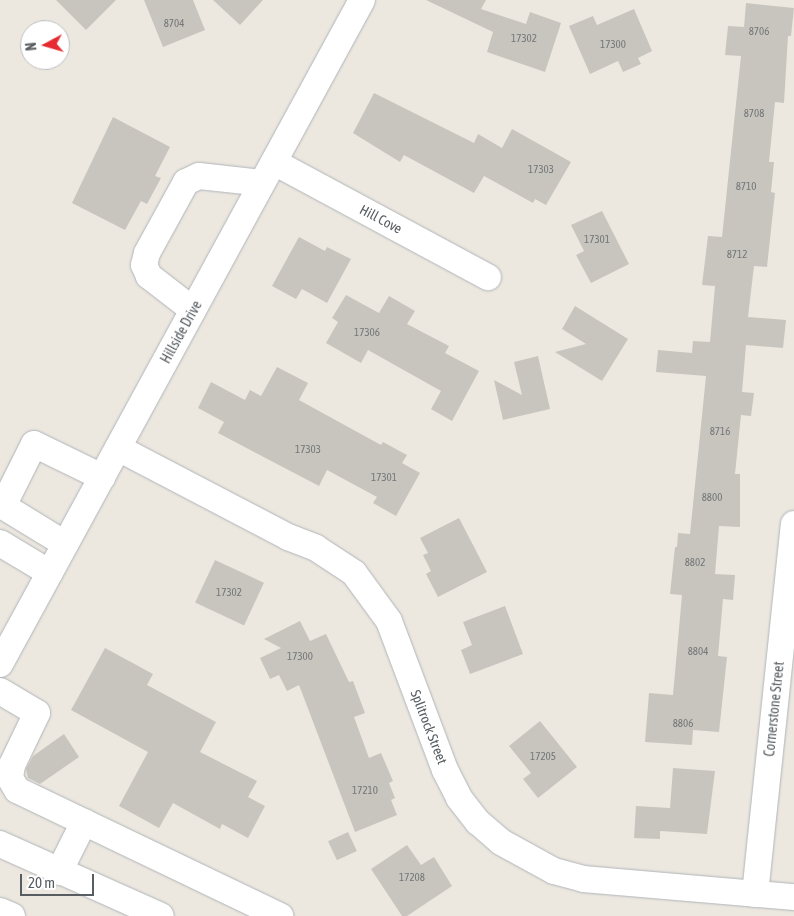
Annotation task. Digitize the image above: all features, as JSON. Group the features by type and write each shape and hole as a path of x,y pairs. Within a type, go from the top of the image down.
{"street":[{"name":"Hillside Drive","path":"0,664 362,0"},
{"name":"Hill Cove","path":"268,172 488,277"},
{"path":"193,310 149,276 144,266 151,245 186,182 199,176 268,172"},
{"path":"65,544 2,506 34,444 102,477"},
{"name":"Splitrock Street","path":"118,448 288,537 316,548 354,573 389,621 445,770 459,798 478,822 501,842 554,871 583,879 794,897"},
{"name":"Cornerstone Street","path":"755,894 794,524"},
{"path":"0,543 50,573"},
{"path":"0,691 37,713 12,765 10,778 17,790 280,916"},
{"path":"59,872 84,822"},
{"path":"0,844 59,872 162,916"},
{"path":"0,911 12,916"}],"building":[{"path":"56,0 116,0 86,30"},
{"path":"144,0 193,0 205,30 163,47"},
{"path":"213,0 263,0 240,25"},
{"path":"426,0 486,0 481,9 526,24 530,12 561,23 545,72 487,52 493,32"},
{"path":"746,3 794,8 791,36 788,36 784,103 775,102 769,162 774,162 771,192 775,193 767,267 754,266 748,317 786,320 783,348 746,345 742,392 754,393 751,416 741,415 735,474 740,474 740,527 719,526 715,574 735,575 733,600 723,599 718,656 727,657 719,732 693,730 692,745 645,742 649,693 673,695 682,595 670,594 678,533 690,534 706,376 656,372 658,350 692,353 693,341 710,342 715,286 702,285 708,236 722,237 741,56 725,55 728,26 744,27"},
{"path":"634,9 652,51 638,58 641,64 623,72 618,61 590,74 569,26 593,16 597,25"},
{"path":"374,93 474,143 478,134 502,148 512,129 571,162 546,205 535,199 533,203 484,176 474,193 404,155 400,162 353,133"},
{"path":"113,117 170,147 155,176 161,178 147,204 141,201 125,230 72,203"},
{"path":"602,211 629,264 591,283 576,255 584,251 571,225"},
{"path":"299,237 325,251 327,247 351,259 327,303 302,289 296,299 272,286"},
{"path":"346,295 379,313 389,296 415,311 407,324 449,346 445,353 479,371 452,421 431,409 441,391 368,350 361,363 326,343 338,322 332,318"},
{"path":"575,306 628,339 602,381 555,352 586,344 562,329"},
{"path":"538,356 550,409 503,420 494,380 522,395 514,362"},
{"path":"277,367 308,383 299,400 381,445 383,442 407,455 402,463 420,473 396,516 373,503 377,497 327,470 319,486 218,433 224,422 198,408 211,382 245,400 250,390 261,396"},
{"path":"459,518 487,572 438,597 426,574 431,571 423,555 428,553 420,538"},
{"path":"215,560 264,583 244,625 195,603"},
{"path":"505,606 523,654 470,674 461,650 472,645 463,622"},
{"path":"300,621 310,641 326,634 349,682 353,681 365,713 354,717 369,758 381,753 393,781 389,783 395,798 391,800 397,815 355,832 299,685 287,691 279,675 270,679 260,658 281,648 264,639"},
{"path":"105,648 153,674 147,685 216,722 200,752 257,781 248,797 265,806 248,838 222,824 220,829 173,803 159,828 119,806 148,752 71,710"},
{"path":"540,721 577,767 538,798 523,779 531,773 509,746"},
{"path":"64,734 79,757 40,784 28,778 26,769 33,756"},
{"path":"673,768 715,771 707,834 660,831 660,839 634,838 636,806 670,808"},
{"path":"348,832 357,851 337,860 328,841"},
{"path":"407,845 421,865 434,857 452,886 407,916 402,916 371,869"}]}
